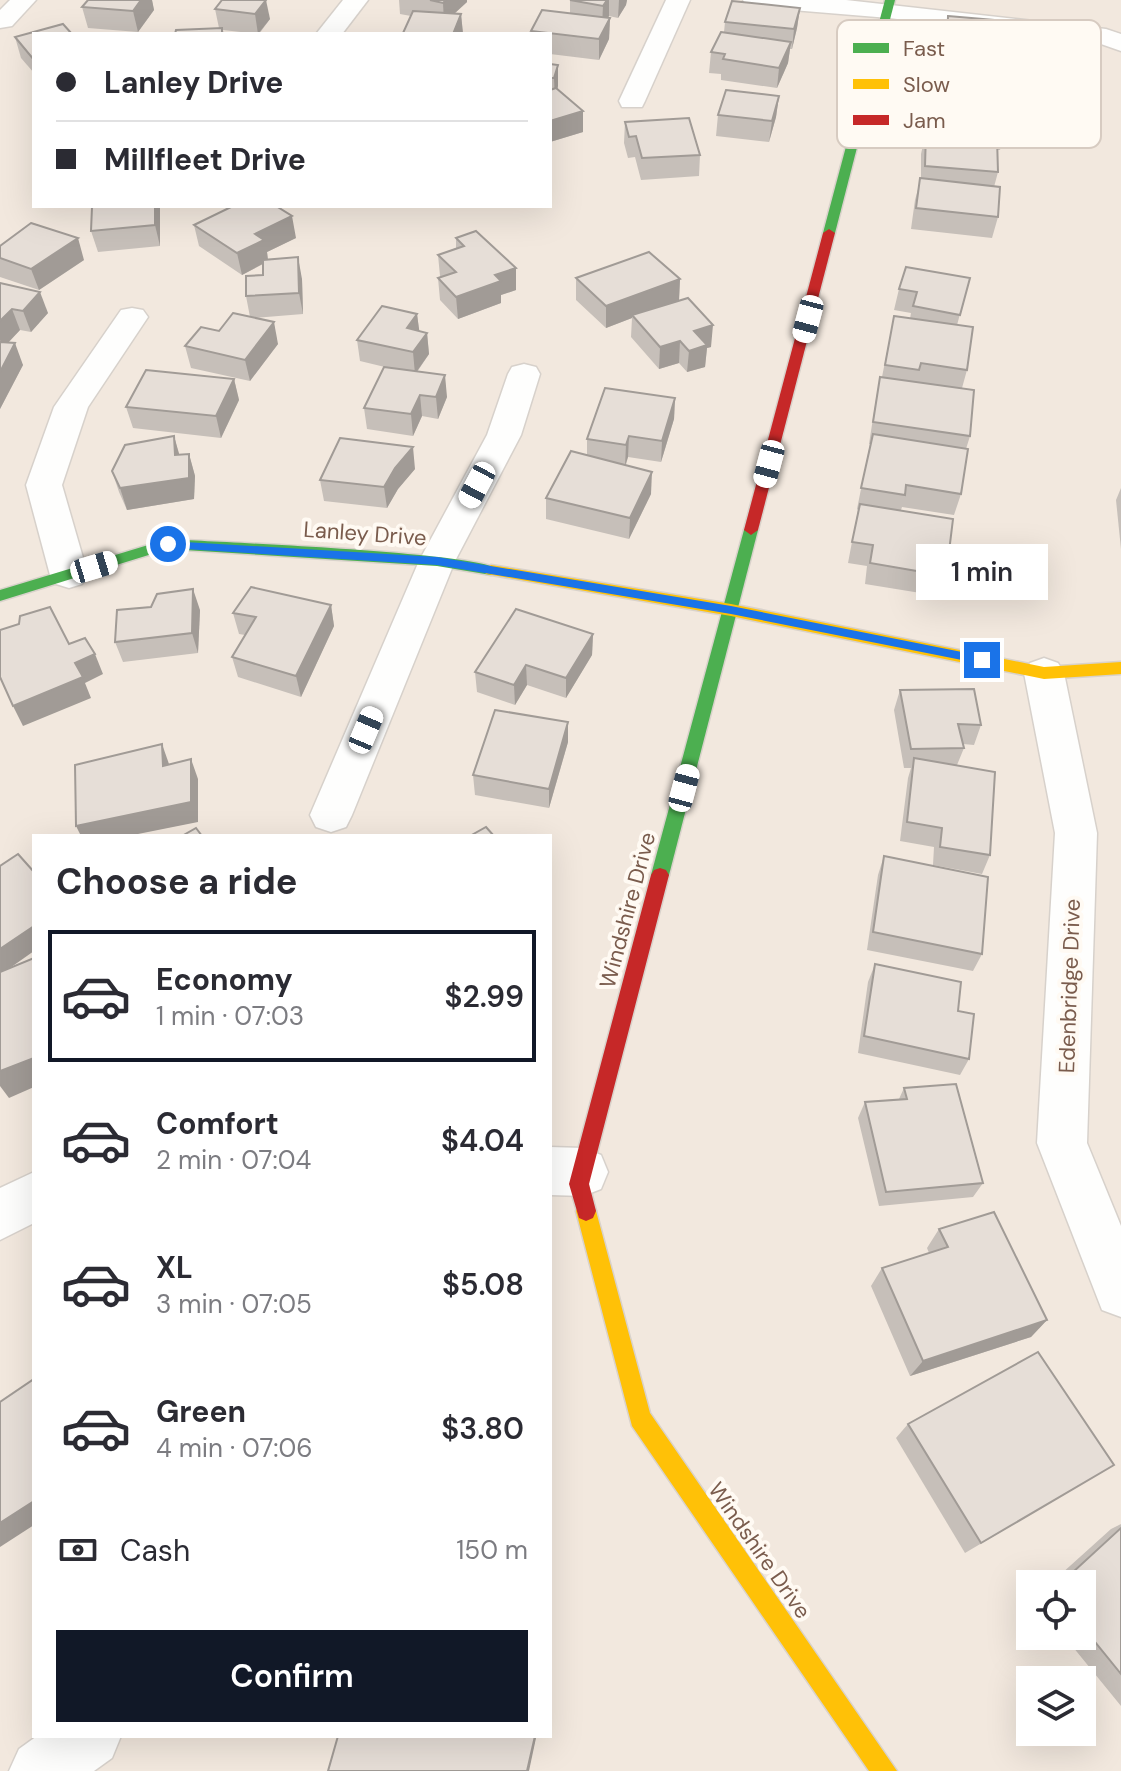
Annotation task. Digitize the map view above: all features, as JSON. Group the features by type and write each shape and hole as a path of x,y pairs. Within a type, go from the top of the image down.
{"street":[{"path":"3,21 24,0"},
{"path":"331,32 356,0"},
{"path":"632,101 678,0"},
{"path":"755,0 890,6 988,20"},
{"path":"1101,36 1121,43"},
{"name":"Windshire Drive","path":"853,148 731,610 566,1172 579,1184 640,1418 884,1771"},
{"path":"69,575 44,485 71,407 132,317"},
{"path":"331,815 437,561 504,435 524,374"},
{"name":"Lanley Drive","path":"0,596 168,544 437,561 731,610 1044,673 1121,668"},
{"name":"Edenbridge Drive","path":"1044,673 1076,833 1062,1143 1121,1291"},
{"path":"0,1215 32,1197"},
{"path":"41,1771 87,1738"}],"shaded area":[{"path":"0,0 1121,0 1121,1771 0,1771"}],"building":[{"path":"88,0 141,0 133,11 82,7"},
{"path":"222,0 266,0 255,14 215,9"},
{"path":"570,0 607,0 603,6"},
{"path":"732,1 800,8 794,29 725,22"},
{"path":"542,10 610,18 599,39 531,31"},
{"path":"413,11 461,14 454,32 403,32"},
{"path":"948,16 995,20 948,20"},
{"path":"63,24 70,32 33,32"},
{"path":"222,28 222,32 176,32"},
{"path":"32,32 32,58 15,37"},
{"path":"721,32 791,42 779,68 723,59 725,54 711,52"},
{"path":"552,64 558,65 552,78"},
{"path":"556,88 583,111 552,120 552,89"},
{"path":"726,90 779,96 772,121 718,115"},
{"path":"689,118 700,155 642,158 636,136 629,137 625,122"},
{"path":"926,148 997,148 998,172 925,166"},
{"path":"920,178 1000,187 998,217 916,208"},
{"path":"92,208 155,208 155,225 91,231"},
{"path":"229,208 279,208 292,216 255,234 264,240 237,253 194,225"},
{"path":"31,223 78,238 31,269 0,258 0,246"},
{"path":"476,231 516,268 495,275 501,281 456,297 438,278 456,272 438,255 464,246 456,238"},
{"path":"649,252 680,279 606,306 576,278"},
{"path":"298,257 299,293 246,296 246,276 263,275 263,260"},
{"path":"906,267 970,278 960,315 913,306 917,292 899,289"},
{"path":"0,283 40,292 23,311 12,309 0,321"},
{"path":"688,298 713,325 694,331 707,345 689,351 680,341 660,347 632,315"},
{"path":"382,306 417,314 407,328 427,333 413,352 357,340"},
{"path":"233,313 274,322 245,360 185,346 201,327 219,331"},
{"path":"894,316 973,327 967,370 921,363 919,370 885,365"},
{"path":"0,342 15,343 0,372"},
{"path":"384,367 445,375 436,397 420,395 411,414 364,408"},
{"path":"146,370 234,379 216,416 126,407"},
{"path":"880,377 974,390 970,436 873,422"},
{"path":"605,388 675,398 662,441 629,436 626,445 587,439"},
{"path":"873,434 968,449 961,494 906,485 905,495 861,488"},
{"path":"174,436 175,455 189,454 189,478 120,488 112,471 125,445"},
{"path":"340,438 413,447 384,487 320,480"},
{"path":"571,451 652,472 630,518 546,498"},
{"path":"860,504 953,519 946,576 870,563 873,545 852,542"},
{"path":"251,587 331,605 296,676 232,657 256,617 233,613"},
{"path":"193,589 192,633 115,642 117,610 151,607 157,594"},
{"path":"50,607 69,644 85,638 95,654 75,663 83,677 13,706 0,677 0,630 19,624 20,616"},
{"path":"516,609 593,634 566,678 526,665 514,685 475,672"},
{"path":"974,689 981,725 958,724 964,748 911,749 900,690"},
{"path":"495,710 568,722 549,789 473,775"},
{"path":"162,744 163,766 191,759 191,802 76,826 75,765"},
{"path":"914,758 995,772 990,855 940,847 942,828 907,822"},
{"path":"486,827 492,834 474,834"},
{"path":"196,828 200,834 186,834"},
{"path":"18,854 32,870 32,927 0,949 0,866"},
{"path":"884,856 988,877 982,954 873,932"},
{"path":"32,959 32,1059 0,1071 0,972"},
{"path":"875,964 961,982 958,1011 974,1014 969,1059 864,1036"},
{"path":"956,1084 983,1183 886,1192 865,1102 907,1099 904,1088"},
{"path":"994,1212 1047,1320 923,1361 882,1268 948,1247 939,1229"},
{"path":"1038,1352 1114,1465 981,1543 908,1424"},
{"path":"32,1380 32,1502 0,1523 0,1402"},
{"path":"1121,1528 1121,1674 1096,1643 1096,1570 1075,1570"},
{"path":"337,1738 535,1738 527,1771 328,1771"}],"traffic: fast":[{"path":"885,20 890,0"},
{"path":"829,233 851,148"},
{"path":"660,875 751,530"},
{"path":"0,596 168,544 437,561 491,570"}],"traffic: slow":[{"path":"491,570 731,610 1044,673 1121,668"},
{"path":"586,1211 640,1418 884,1771"}],"traffic: jam":[{"path":"751,530 829,233"},
{"path":"586,1211 579,1184 660,875"}],"route":[{"path":"168,544 437,561 731,610 982,660"}]}
